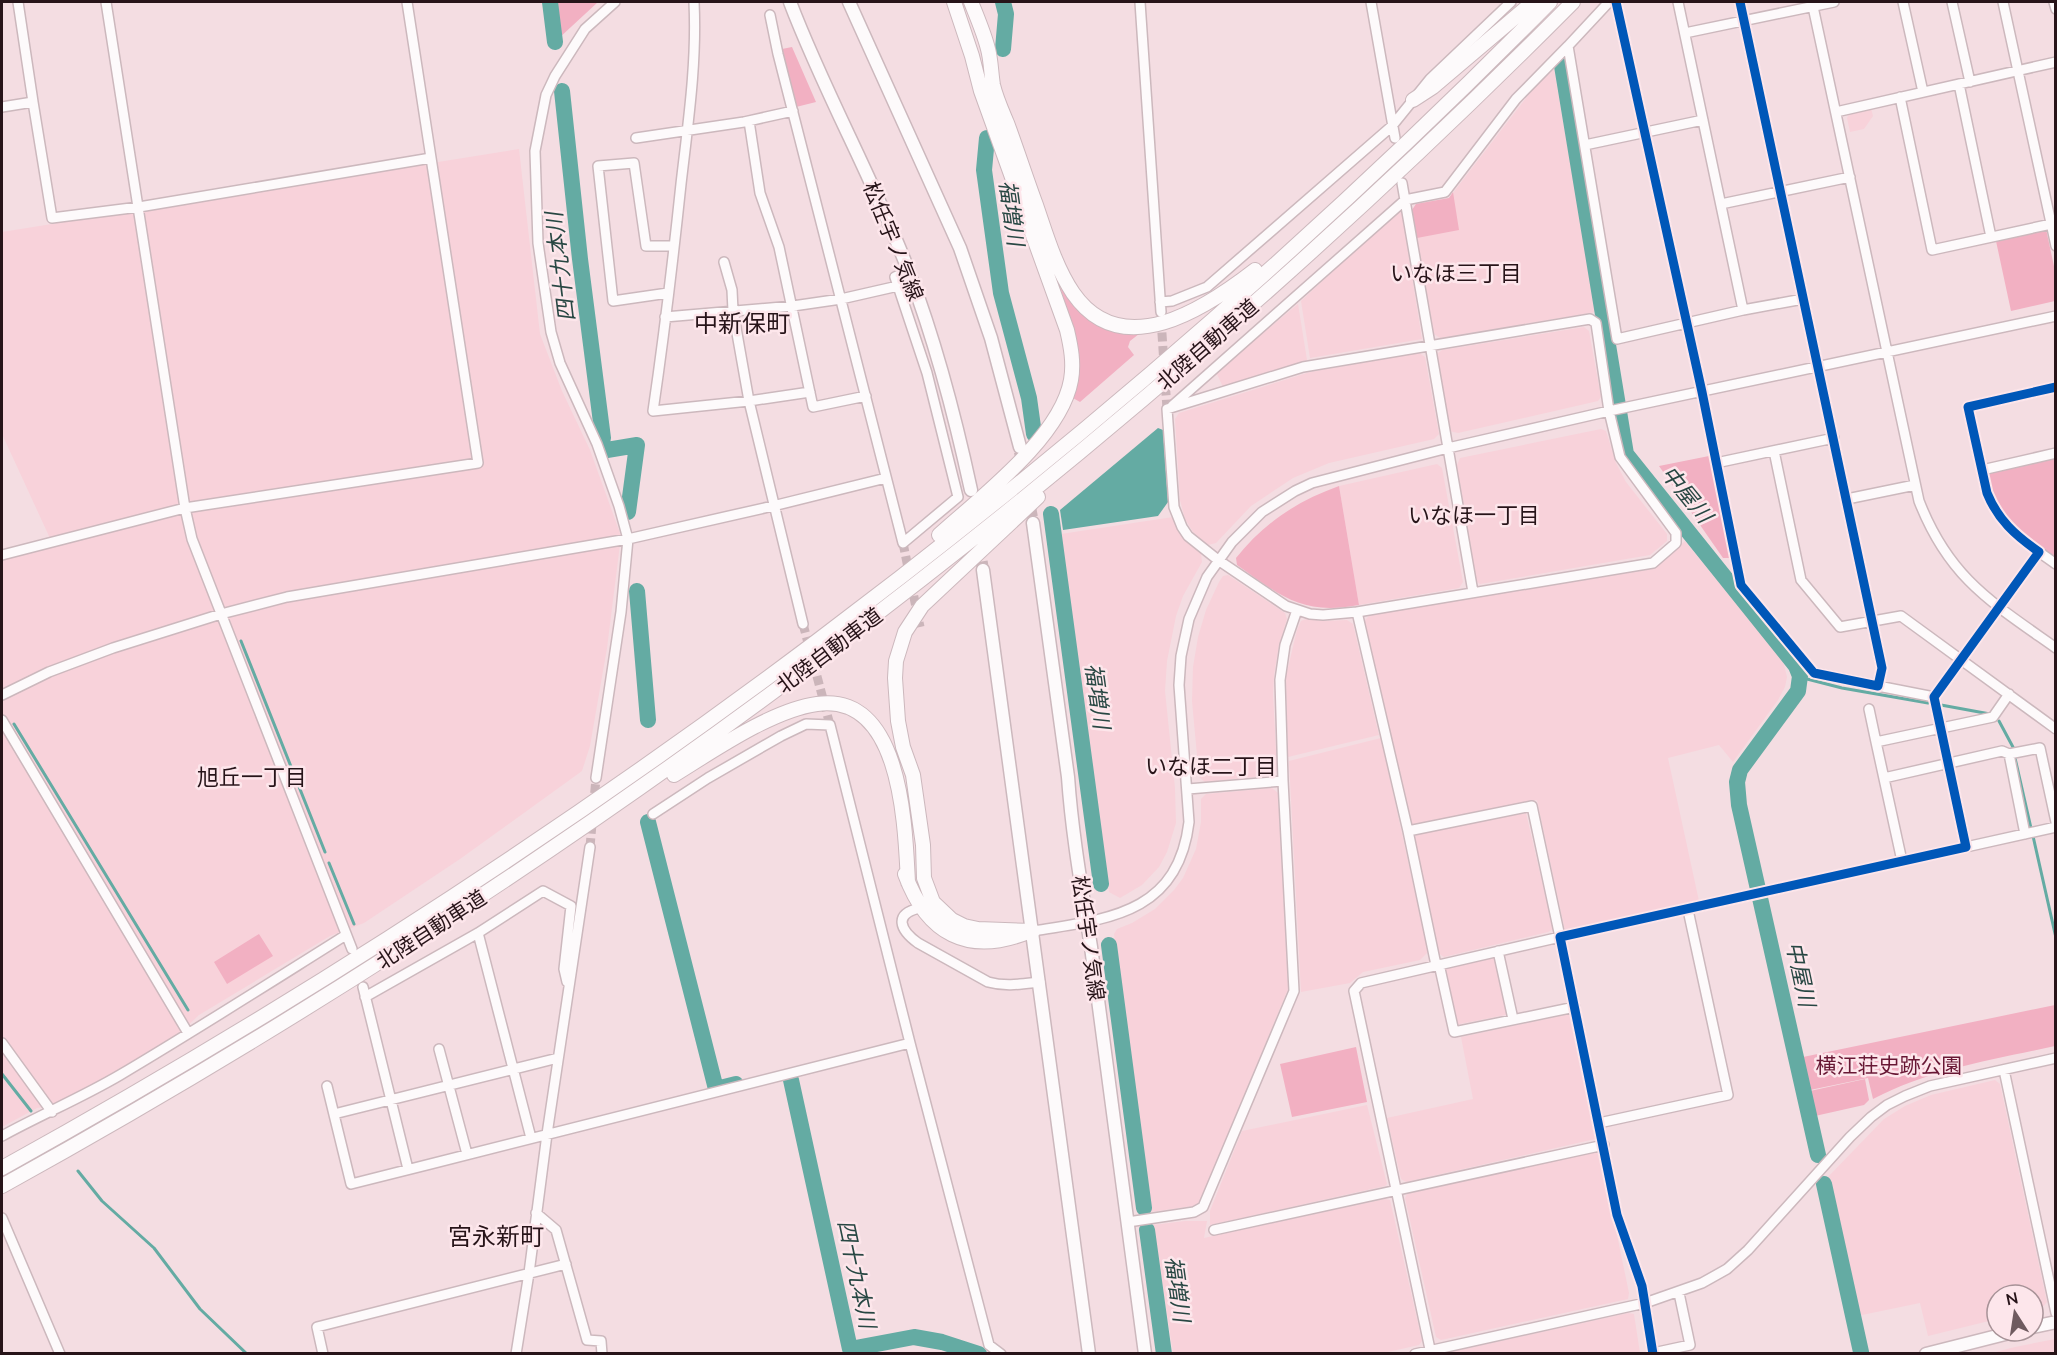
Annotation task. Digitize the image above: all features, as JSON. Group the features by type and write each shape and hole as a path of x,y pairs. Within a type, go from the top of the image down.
{"highway":[{"path":"945,2 965,60 987,88"},
{"path":"954,2 972,56 1064,279 1085,307 1112,323 1142,327 1171,322 1222,295 1284,246 1438,112"},
{"path":"839,624 1028,453 1061,409 1071,380 1072,365 1067,330 987,88 963,2"},
{"path":"971,2 988,50 987,88"},
{"path":"1413,100 1433,87 1533,2"},
{"name":"北陸自動車道","path":"2,1168 226,1038 439,906 597,800 839,624 1021,480 1135,386 1353,192 1550,2"},
{"name":"北陸自動車道","path":"2,1186 127,1115 297,1013 527,866 679,761 842,641 1022,500 1249,308 1354,213 1573,2"},
{"path":"1033,931 978,929 952,920 933,902 924,878 923,846 913,776 903,747 896,699 895,669 900,646 913,618 935,593 1119,419"},
{"path":"527,866 563,847 688,766 753,729 800,708 831,703 855,711 875,727 887,751 887,777 897,850 908,882 921,908 940,927 963,939 977,941 1010,939 1033,931"}],"main road":[{"name":"松任宇ノ気線","path":"790,2 813,59 909,271 945,377 970,490"},
{"path":"849,2 960,248 991,338 1020,447"},
{"name":"松任宇ノ気線","path":"1033,523 1145,1353"},
{"path":"983,570 1089,1353"},
{"path":"1926,1353 1985,1339"}],"street":[{"path":"18,2 52,218 139,207 431,158"},
{"path":"106,2 185,508 192,539 352,949"},
{"path":"2,555 185,508 478,463 407,2"},
{"path":"596,778 621,612 628,539 597,444 560,363 551,332 538,243 535,151 546,95 568,54 585,29 615,2"},
{"path":"694,2 695,37 687,131 653,411 810,392"},
{"path":"1140,2 1160,307 1207,287 1392,126 1430,79 1511,2"},
{"path":"1371,2 1395,138"},
{"path":"1167,410 1405,200 1445,192 1516,99 1610,2"},
{"path":"1616,2 1702,392 1741,585 1814,673 1934,697"},
{"path":"1678,2 1743,310"},
{"path":"1740,2 1882,668 1878,686"},
{"path":"1684,33 1813,4 1834,2"},
{"path":"1903,2 1923,92"},
{"path":"1952,2 1970,82"},
{"path":"2003,2 2053,224 2055,246"},
{"path":"2054,2 2055,9"},
{"path":"1813,4 1915,485 1932,531 1949,560 1969,582 1999,608 2055,648"},
{"path":"770,15 903,543 958,497 927,373 895,277 909,271"},
{"path":"1568,46 1617,339 1743,310 1803,299"},
{"path":"1836,112 2055,63"},
{"path":"1959,84 1991,237"},
{"path":"1900,98 1932,250 2053,224"},
{"path":"2,107 33,102"},
{"path":"636,138 749,121 793,111"},
{"path":"1585,145 1703,120"},
{"path":"749,121 760,193 779,247 813,407 866,396"},
{"path":"668,293 613,301 598,166 634,163 646,246 674,246"},
{"path":"1721,204 1850,177"},
{"path":"1402,183 1473,592"},
{"path":"724,262 732,290 733,311 749,401 803,624"},
{"path":"665,317 793,306 841,299 898,286"},
{"path":"1033,931 1123,913 1146,901 1162,886 1175,866 1185,844 1189,822 1179,699 1181,656 1186,631 1197,597 1218,560 1262,512 1295,491 1312,483 1448,448 1631,406 2055,316"},
{"path":"1590,319 1596,323 1620,457 1676,533 1676,543 1653,563 1357,612 1323,615 1297,610 1277,601 1218,560 1188,536 1182,527 1176,514 1174,499 1167,410 1303,367 1590,319"},
{"path":"2055,387 1968,407 1987,493 1997,514 2015,534 2055,564"},
{"path":"1716,463 1834,438"},
{"path":"1774,451 1801,580 1840,627 1901,616 2055,729"},
{"path":"1982,470 2055,453"},
{"path":"2,695 49,672 81,660 221,614 287,597 628,539 886,478"},
{"path":"1847,499 1915,485"},
{"path":"1966,847 1934,697 2038,552"},
{"path":"1128,1222 1194,1212 1203,1207 1294,991 1280,680 1285,645 1297,610"},
{"path":"1357,612 1454,1032 1575,1007"},
{"path":"1876,741 1993,717 2009,694"},
{"path":"1869,709 1902,861"},
{"path":"2,720 188,1033"},
{"path":"653,814 708,778 781,736 806,724 830,725 909,1043 989,1345 1001,1353"},
{"path":"1884,778 2002,751 2009,754 2040,747 2055,822"},
{"path":"2009,754 2025,834"},
{"path":"1188,789 1283,781"},
{"path":"1408,831 1532,806 1617,1215 1642,1286 1653,1353 1690,1345 1680,1293"},
{"path":"1430,1352 1354,991 1360,983 2055,827"},
{"path":"516,1353 590,847"},
{"path":"365,998 478,933 543,891 571,906 564,969 568,989"},
{"path":"921,908 909,910 902,921 908,936 918,943 988,982 1012,986 1040,982"},
{"path":"1599,1123 1728,1095 1688,910"},
{"path":"478,933 531,1138"},
{"path":"2,1136 119,1076 346,935"},
{"path":"1498,951 1513,1019"},
{"path":"363,987 408,1169"},
{"path":"2,1043 7,1059 52,1112"},
{"path":"327,1086 351,1184 909,1043"},
{"path":"439,1049 467,1154"},
{"path":"334,1114 558,1058"},
{"path":"1415,1353 1430,1352 1645,1303 1702,1284 1727,1269 1748,1250 1851,1137 1887,1105 1930,1086 2055,1058"},
{"path":"2004,1070 2055,1313"},
{"path":"1214,1230 1604,1145"},
{"path":"536,1213 556,1230 587,1340 601,1341 602,1353"},
{"path":"2,1218 60,1353"},
{"path":"323,1353 317,1327 566,1264"}],"shaded area":[{"path":"1553,63 1596,312 1440,338 1434,334 1412,210 1416,204 1449,198"},
{"path":"1871,108 1873,116 1864,129 1850,132 1847,118 1850,113"},
{"path":"519,149 540,334 562,391 590,450 621,536 607,648 590,746 582,771 460,859 364,923 330,936 199,1015 179,1034 58,1105 37,1108 2,1127 2,559 54,547 2,434 2,232"},
{"path":"1401,208 1422,339 1310,358 1301,301"},
{"path":"1298,304 1307,360 1223,387 1216,372"},
{"path":"1584,327 1589,331 1601,397 1598,401 1458,433 1449,431 1437,354 1442,350"},
{"path":"1419,353 1425,357 1439,434 1434,439 1329,463 1293,478 1251,506 1216,543 1208,545 1193,532 1185,519 1180,500 1175,419 1179,413 1310,372"},
{"path":"1601,429 1606,431 1616,463 1626,482 1667,534 1667,541 1650,555 1480,584 1476,581 1457,465 1460,458"},
{"path":"1437,464 1442,468 1463,582 1459,588 1359,605 1339,486"},
{"path":"1173,517 1181,535 1201,553 1202,562 1183,596 1176,616 1167,661 1165,691 1175,788 1176,823 1167,852 1159,867 1142,885 1120,898 1109,892 1061,534"},
{"path":"1685,541 1783,661 1787,677 1785,687 1733,762 1719,745 1668,758 1699,901 1565,931 1537,800 1411,828 1364,621 1370,615 1653,569"},
{"path":"1228,575 1285,613 1287,619 1279,645 1274,675 1277,770 1273,775 1205,782 1199,777 1192,701 1193,667 1206,610 1219,582 1223,576"},
{"path":"1306,619 1347,620 1353,624 1379,735 1288,757 1286,676 1297,630 1301,621"},
{"path":"1381,738 1428,952 1420,960 1363,972 1350,983 1301,992 1289,761"},
{"path":"1272,788 1278,793 1288,989 1200,1202 1193,1206 1151,1212 1114,934 1117,929 1155,909 1183,878 1196,849 1201,822 1201,799 1206,794"},
{"path":"1526,813 1553,929 1444,957 1438,953 1413,840 1417,834"},
{"path":"1497,957 1510,1014 1455,1025 1444,969"},
{"path":"1570,1014 1597,1134 1595,1139 1406,1182 1401,1179 1387,1118 1473,1099 1461,1037"},
{"path":"1995,1080 2000,1084 2043,1283 1985,1283 1985,1322 1928,1336 1920,1303 1857,1316 1826,1179 1884,1119 1905,1106 1931,1095"},
{"path":"1367,1105 1387,1184 1385,1186 1210,1225 1210,1211 1242,1131"},
{"path":"1596,1151 1600,1153 1629,1293 1628,1299 1441,1340 1436,1337 1405,1198 1407,1194"},
{"path":"1385,1199 1390,1200 1422,1341 1419,1345 1379,1354 1173,1353 1153,1225 1207,1221 1204,1238"},
{"path":"1628,1313 1634,1314 1640,1353 1442,1354"},
{"path":"2055,1339 2055,1353 1992,1353 2035,1343 2045,1343 2045,1341"}],"green space":[{"path":"555,2 598,2 558,39"},
{"path":"792,47 816,102 796,107 782,49"},
{"path":"1453,192 1459,230 1417,238 1412,210 1416,204 1449,198"},
{"path":"2046,229 2055,271 2055,301 2011,311 1996,241"},
{"path":"1060,287 1094,320 1115,329 1139,334 1130,341 1128,347 1134,355 1080,402 1073,398 1077,355"},
{"path":"1709,456 1731,558 1723,558 1659,466"},
{"path":"2055,457 2055,558 2012,524 1998,504 1988,475 1993,471"},
{"path":"1339,486 1359,605 1322,608 1293,601 1237,565 1236,558 1247,545 1282,514"},
{"path":"259,934 273,956 227,984 214,962"},
{"name":"横江荘史跡公園","path":"2055,1005 2055,1046 1939,1073 1873,1099 1868,1078 1810,1090 1803,1057"},
{"path":"1356,1047 1367,1102 1292,1117 1280,1064"},
{"path":"1865,1079 1869,1100 1864,1105 1815,1116 1810,1091"}],"water":[{"path":"1158,428 1163,430 1168,502 1158,516 1063,530 1060,510"}],"waterway":[{"name":"四十九本川","path":"550,2 555,42"},
{"name":"福増川","path":"1003,2 1006,14 1003,49"},
{"name":"中屋川","path":"1561,60 1626,454 1796,666 1800,676 1798,691 1740,770 1737,782 1739,805 1818,1155"},
{"name":"四十九本川","path":"562,91 580,259 603,438"},
{"name":"福増川","path":"987,138 984,170 1001,293 1029,398 1034,434"},
{"name":"四十九本川","path":"607,450 637,445 628,512"},
{"name":"福増川","path":"1051,514 1101,884"},
{"name":"四十九本川","path":"637,591 648,720"},
{"path":"241,641 325,852"},
{"path":"1807,679 1842,688 1928,703"},
{"path":"1941,705 1990,714"},
{"path":"1999,721 2014,749"},
{"path":"14,724 188,1010"},
{"path":"2015,758 2031,828"},
{"name":"四十九本川","path":"648,822 716,1089 736,1084"},
{"path":"2033,836 2056,938"},
{"path":"329,863 354,924"},
{"name":"福増川","path":"1109,945 1144,1208"},
{"path":"2,1074 31,1111"},
{"name":"四十九本川","path":"791,1080 850,1349 914,1337 942,1342 979,1354"},
{"path":"78,1171 102,1201 154,1248 200,1309 247,1354"},
{"name":"中屋川","path":"1824,1184 1861,1352"},
{"name":"福増川","path":"1147,1230 1164,1354"}],"tunnel":[{"path":"1161,319 1167,409"},
{"path":"1020,452 1033,523"},
{"path":"976,526 983,570"},
{"path":"903,543 920,627"},
{"path":"803,624 830,725"},
{"path":"590,847 596,778"}],"cycle path":[{"path":"1616,2 1702,392 1741,585 1814,673 1878,686 1882,668 1740,2"},
{"path":"1653,1354 1642,1286 1617,1215 1560,937 1966,847 1934,697 2039,552 2008,526 1991,503 1968,407 2056,387"}],"district":[{"name":"いなほ三丁目","path":"1456,273"},
{"name":"中新保町","path":"742,323"},
{"name":"いなほ一丁目","path":"1474,515"},
{"name":"いなほ二丁目","path":"1211,766"},
{"name":"旭丘一丁目","path":"252,777"},
{"name":"宮永新町","path":"496,1236"}]}
